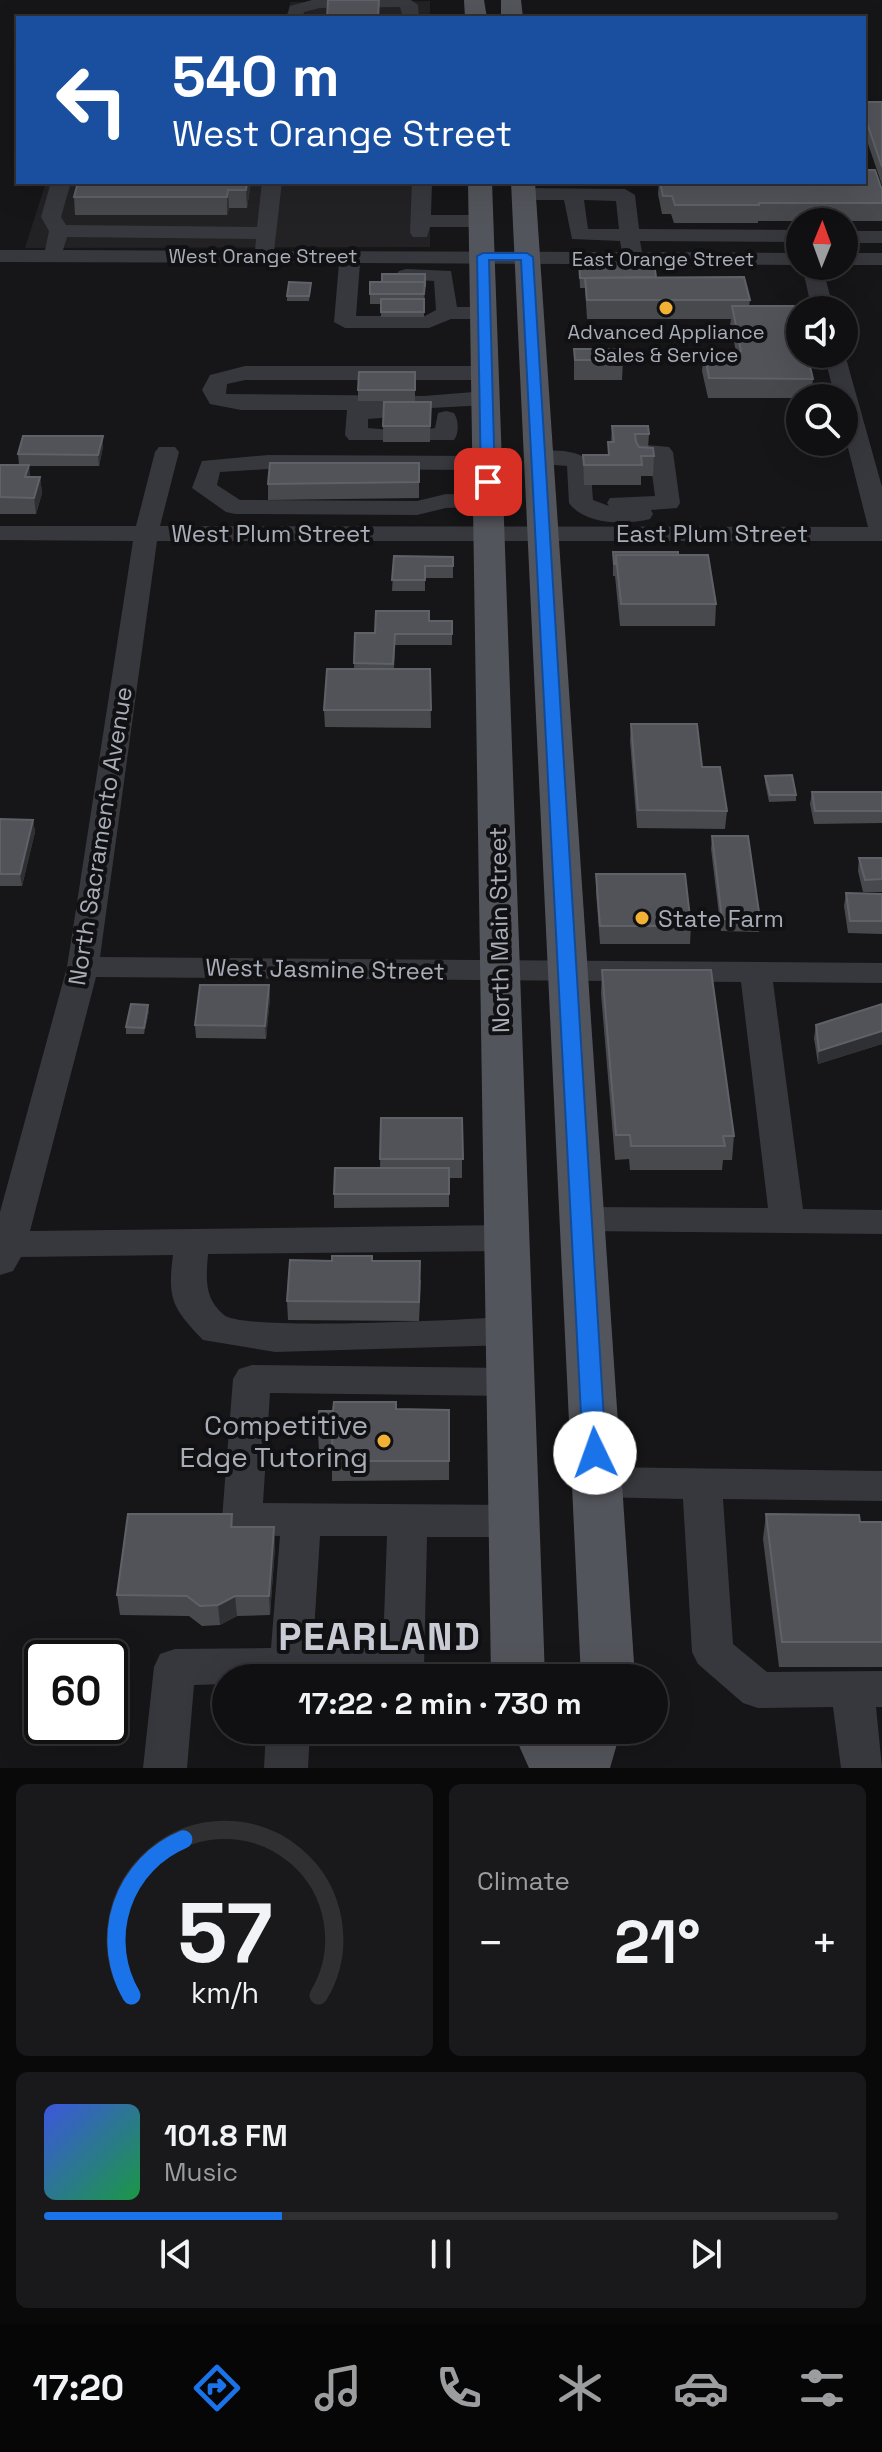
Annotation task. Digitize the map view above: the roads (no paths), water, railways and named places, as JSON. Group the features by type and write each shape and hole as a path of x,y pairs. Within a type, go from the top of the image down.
{"main road":[{"name":"North Main Street","path":"480,184 518,1664"},
{"path":"524,188 541,535 607,1664"},
{"path":"546,1744 557,1768"},
{"path":"582,1768 590,1744"}],"street":[{"path":"294,16 296,9 313,3 401,2 410,5 411,16"},
{"path":"51,256 59,231 51,217 60,184"},
{"path":"264,256 272,184"},
{"path":"422,184 420,227 481,221"},
{"path":"524,188 573,194 625,195 633,258"},
{"path":"573,194 579,235 786,236"},
{"path":"59,231 267,233"},
{"path":"858,237 882,237"},
{"name":"West Orange Street","path":"0,256 264,256 349,265 483,256 527,257"},
{"name":"East Orange Street","path":"527,257 786,259"},
{"path":"447,313 444,275 349,265 345,322 429,322 447,313 484,313"},
{"path":"444,285 483,285"},
{"path":"839,368 882,533"},
{"path":"245,373 444,373 486,396 440,418 241,403 218,399 214,395 218,380 245,373"},
{"path":"440,418 444,373"},
{"path":"383,435 357,435 357,412 426,412 440,418"},
{"name":"North Sacramento Avenue","path":"4,1253 83,967 146,533 167,452"},
{"path":"537,458 668,503 661,452 647,452"},
{"path":"487,463 268,462 210,466 204,488 235,507 417,508 446,501 489,518"},
{"path":"446,463 446,501"},
{"path":"539,488 586,477"},
{"path":"586,477 606,514 654,516 667,523 669,533"},
{"path":"233,533 235,507"},
{"name":"West Plum Street","path":"0,533 233,533 489,518 541,535"},
{"name":"East Plum Street","path":"541,535 882,533"},
{"name":"West Jasmine Street","path":"83,967 882,973"},
{"path":"756,973 787,1222"},
{"path":"582,1219 882,1222"},
{"path":"4,1253 192,1242 506,1238"},
{"path":"192,1242 188,1275 191,1304 216,1330 275,1338 509,1331"},
{"path":"510,1382 252,1379 242,1519 513,1521"},
{"path":"596,1482 882,1486"},
{"path":"702,1484 713,1652 758,1690 867,1689 863,1768"},
{"path":"292,1664 301,1520"},
{"path":"403,1664 407,1520"},
{"path":"165,1768 175,1667 212,1669"},
{"path":"286,1768 287,1744"}],"place":[{"name":"Advanced Appliance Sales & Service","path":"666,308"},
{"name":"State Farm","path":"642,918"},
{"name":"Competitive Edge Tutoring","path":"384,1441"}],"district":[{"name":"PEARLAND","path":"380,1637"}]}
